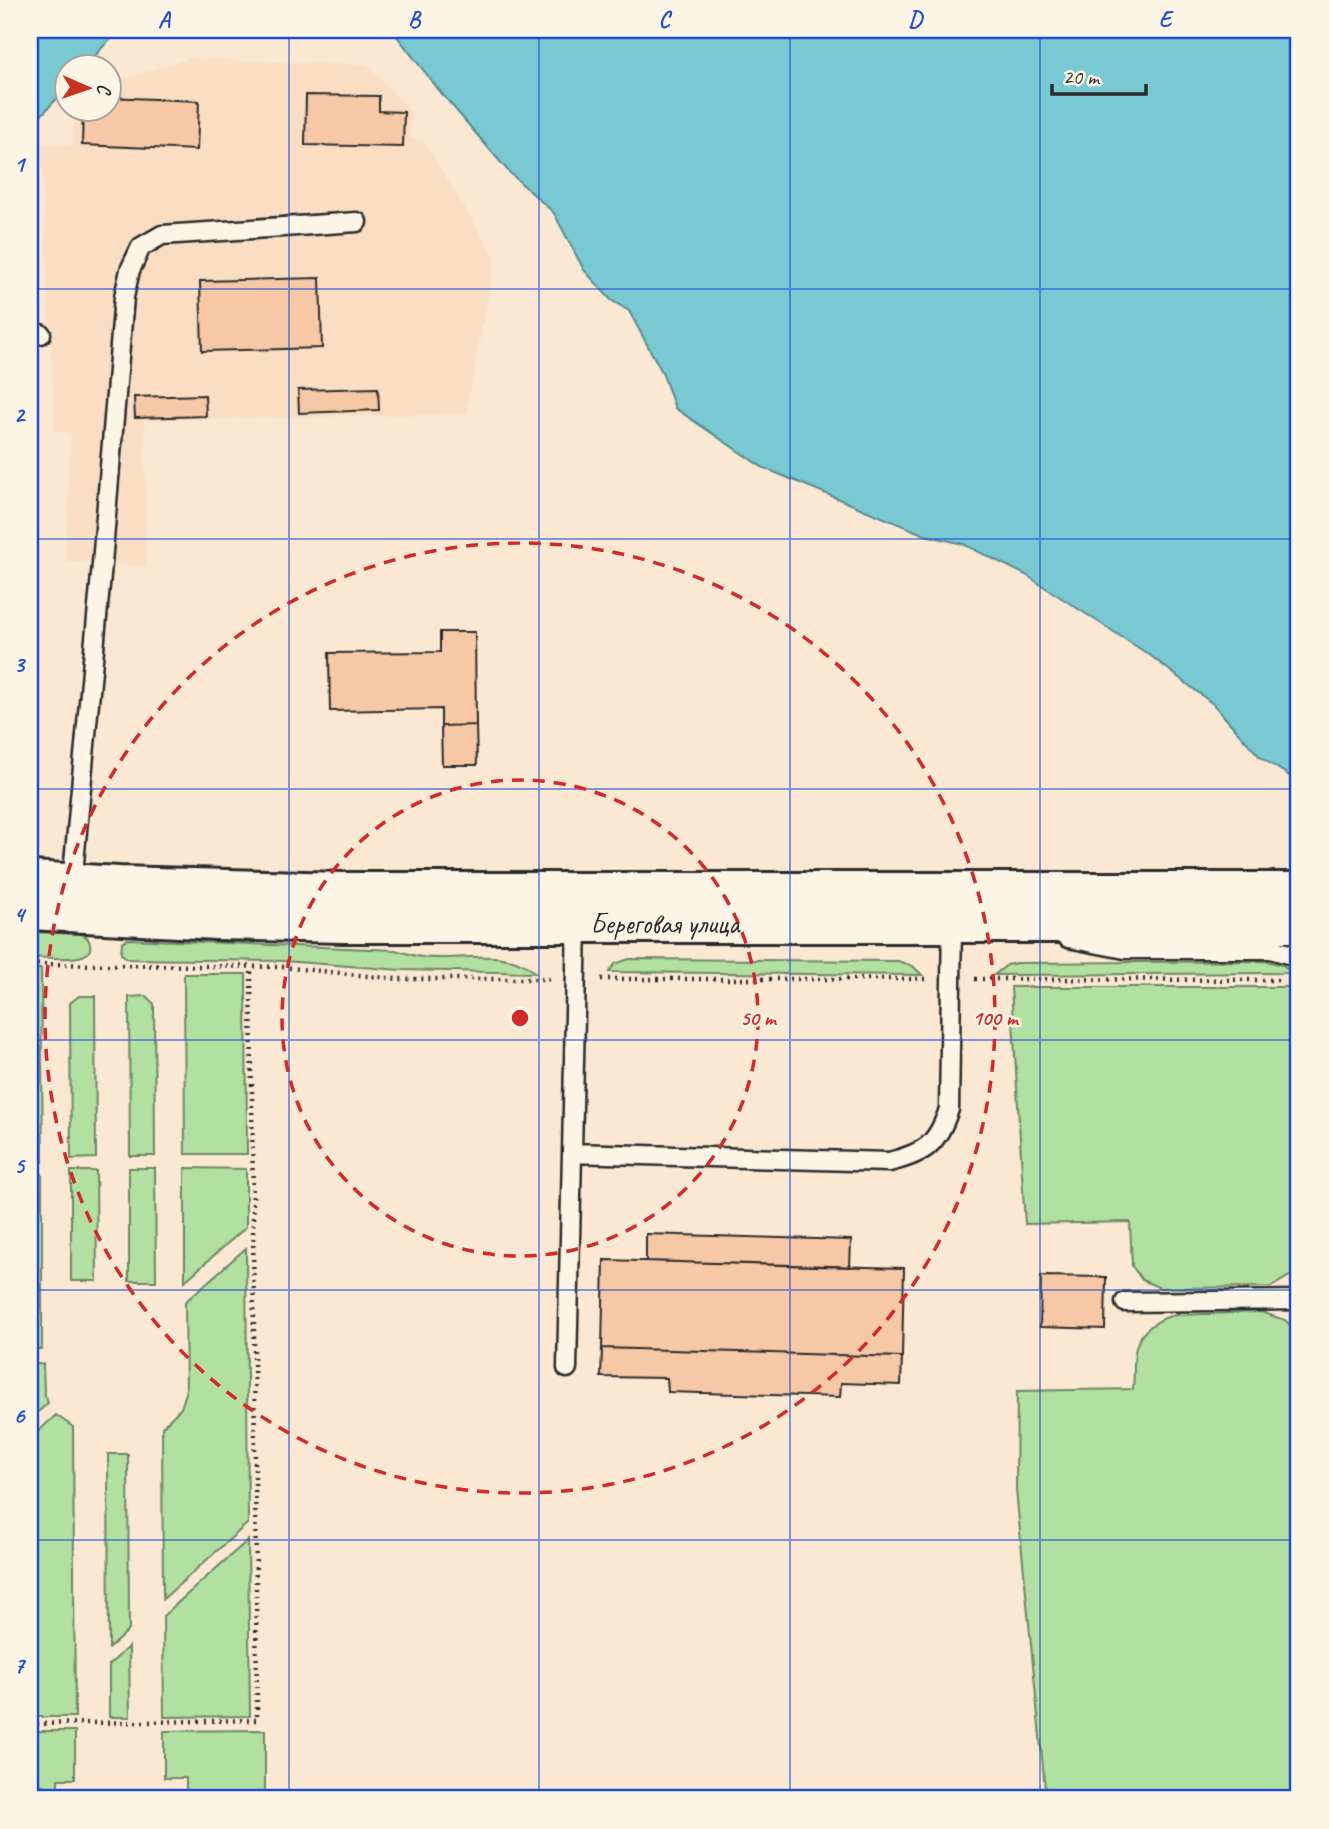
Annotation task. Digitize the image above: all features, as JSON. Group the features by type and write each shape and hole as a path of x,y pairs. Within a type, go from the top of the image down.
{"main road":[{"name":"Береговая улица","path":"30,881 343,892 1299,892"},
{"name":"Береговая улица","path":"30,910 229,920 1172,923 1290,937"}],"lane":[{"path":"72,884 124,297 130,270 141,247 162,235 357,222"},
{"path":"567,1367 577,923"},
{"path":"572,1153 888,1162 910,1157 928,1146 942,1131 949,1109 951,979 971,923 1125,948 1271,949 1290,937 1299,961"},
{"path":"1125,1302 1299,1300"}],"path":[{"path":"30,964 282,967 397,979 1291,979"},
{"path":"30,1724 257,1720 251,967"},
{"path":"30,1788 50,1799"}],"shaded area":[{"path":"188,59 367,65 411,112 410,138 423,140 495,257 466,414 145,420 146,566 65,561 71,433 55,431 41,144 72,145 74,122 122,122 122,79"}],"green space":[{"path":"30,932 81,934 87,937 90,947 88,953 71,958 30,958"},
{"path":"127,939 395,950 435,958 497,957 525,965 535,973 401,970 284,961 129,959 121,954 122,942"},
{"path":"629,959 898,961 913,966 922,975 609,972 615,964"},
{"path":"1267,961 1283,965 1292,973 994,975 1007,965 1017,963"},
{"path":"30,969 41,969 43,1162 30,1162"},
{"path":"184,974 246,974 247,1154 185,1154"},
{"path":"1011,987 1294,987 1295,1013 1299,1013 1299,1264 1293,1274 1271,1287 1160,1288 1142,1280 1132,1266 1130,1222 1025,1224"},
{"path":"79,996 95,996 96,1158 71,1159 70,1003"},
{"path":"146,996 154,1004 155,1156 130,1156 129,997"},
{"path":"129,1168 155,1168 156,1281 129,1281"},
{"path":"185,1168 246,1169 246,1227 185,1281"},
{"path":"71,1171 96,1171 97,1281 71,1281"},
{"path":"30,1174 42,1174 42,1349 30,1349"},
{"path":"246,1248 248,1523 163,1599 162,1427 181,1408 186,1393 185,1302"},
{"path":"1261,1312 1285,1320 1299,1334 1299,1799 1046,1799 1016,1490 1017,1391 1133,1389 1136,1347 1144,1333 1157,1322 1177,1315"},
{"path":"30,1364 43,1364 44,1392 48,1403 30,1419"},
{"path":"56,1415 73,1427 75,1717 30,1717 30,1439"},
{"path":"108,1454 128,1454 129,1630 109,1648"},
{"path":"248,1540 250,1716 164,1717 163,1616"},
{"path":"129,1646 130,1717 109,1717 109,1665"},
{"path":"265,1730 265,1799 186,1799 186,1778 164,1778 164,1731"},
{"path":"30,1731 75,1731 75,1779 58,1779 58,1794 30,1778"}],"water":[{"path":"30,30 118,30 98,52 52,52 52,104 30,127"},
{"path":"392,30 1299,30 1299,782 1260,757 1213,704 1151,656 1026,575 963,544 925,535 762,467 675,408 662,372 629,311 611,300 584,270 554,213 509,172"}],"building":[{"path":"306,95 379,96 379,111 404,112 403,147 305,145"},
{"path":"122,98 199,101 197,150 82,145 83,122 122,122"},
{"path":"320,278 322,348 202,351 200,281"},
{"path":"378,388 379,410 299,413 298,390"},
{"path":"205,395 206,416 135,418 134,397"},
{"path":"440,632 475,632 476,725 441,726 441,709 330,711 329,653 440,652"},
{"path":"476,725 477,765 442,765 441,726"},
{"path":"646,1234 851,1240 850,1267 646,1261"},
{"path":"604,1260 904,1268 902,1357 602,1348"},
{"path":"1041,1276 1106,1277 1105,1329 1040,1327"},
{"path":"602,1348 902,1357 901,1385 841,1383 840,1397 668,1392 667,1378 601,1377"}]}
